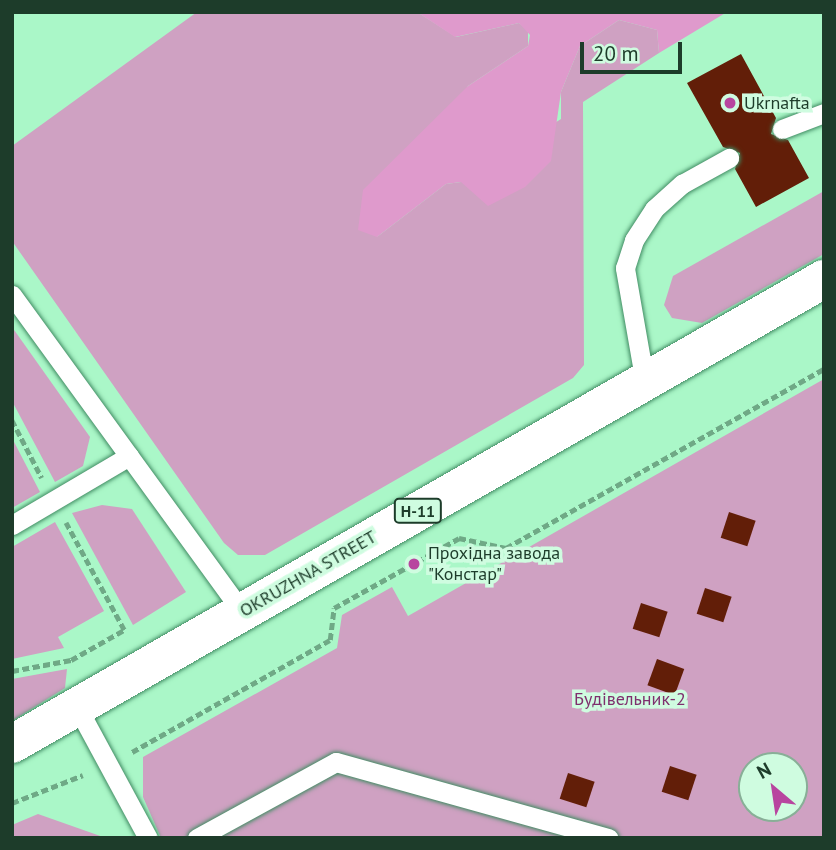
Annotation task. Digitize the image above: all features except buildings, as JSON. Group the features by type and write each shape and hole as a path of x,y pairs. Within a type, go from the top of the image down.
{"main road":[{"name":"OKRUZHNA STREET","path":"12,744 824,279"}],"lane":[{"path":"782,129 824,113"},
{"path":"645,383 625,268 634,240 654,209 682,184 729,158"},
{"path":"12,295 242,611"},
{"path":"12,525 129,456"},
{"path":"76,705 148,838"},
{"path":"197,838 337,762 609,838"}],"path":[{"path":"12,803 108,765 330,640 334,608 459,538 506,548 824,369"},
{"path":"12,420 124,630 71,660 12,671"}],"green space":[{"path":"197,12 417,12 456,37 519,23 528,30 528,46 468,86 377,237 446,184 461,182 561,119 561,92 580,46 619,20 657,30 659,53 583,102 584,365 573,378 265,555 238,555 224,543 12,241 12,146"},
{"path":"824,191 824,254 702,323 672,318 664,305 673,276"},
{"path":"12,327 90,437 83,466 55,482 12,401"},
{"name":"Будівельник-2","path":"824,379 824,838 161,838 143,797 143,757 337,648 342,615 392,587 408,616"},
{"path":"12,438 40,492 12,508"},
{"path":"102,505 132,509 186,592 133,625 72,513"},
{"path":"55,522 104,611 58,637 64,648 12,659 12,547"},
{"path":"67,669 65,688 12,721 12,679"},
{"path":"38,814 106,838 12,838 12,825"}],"shaded area":[{"path":"417,12 727,12 659,53 657,30 619,20 580,46 561,92 551,161 525,187 488,206 461,182 446,184 377,237 358,230 363,190 468,86 528,46 530,35 519,23 455,37"}],"place":[{"name":"Ukrnafta","path":"730,103"},
{"name":"Прохідна завода \"Констар\"","path":"414,564"}]}
